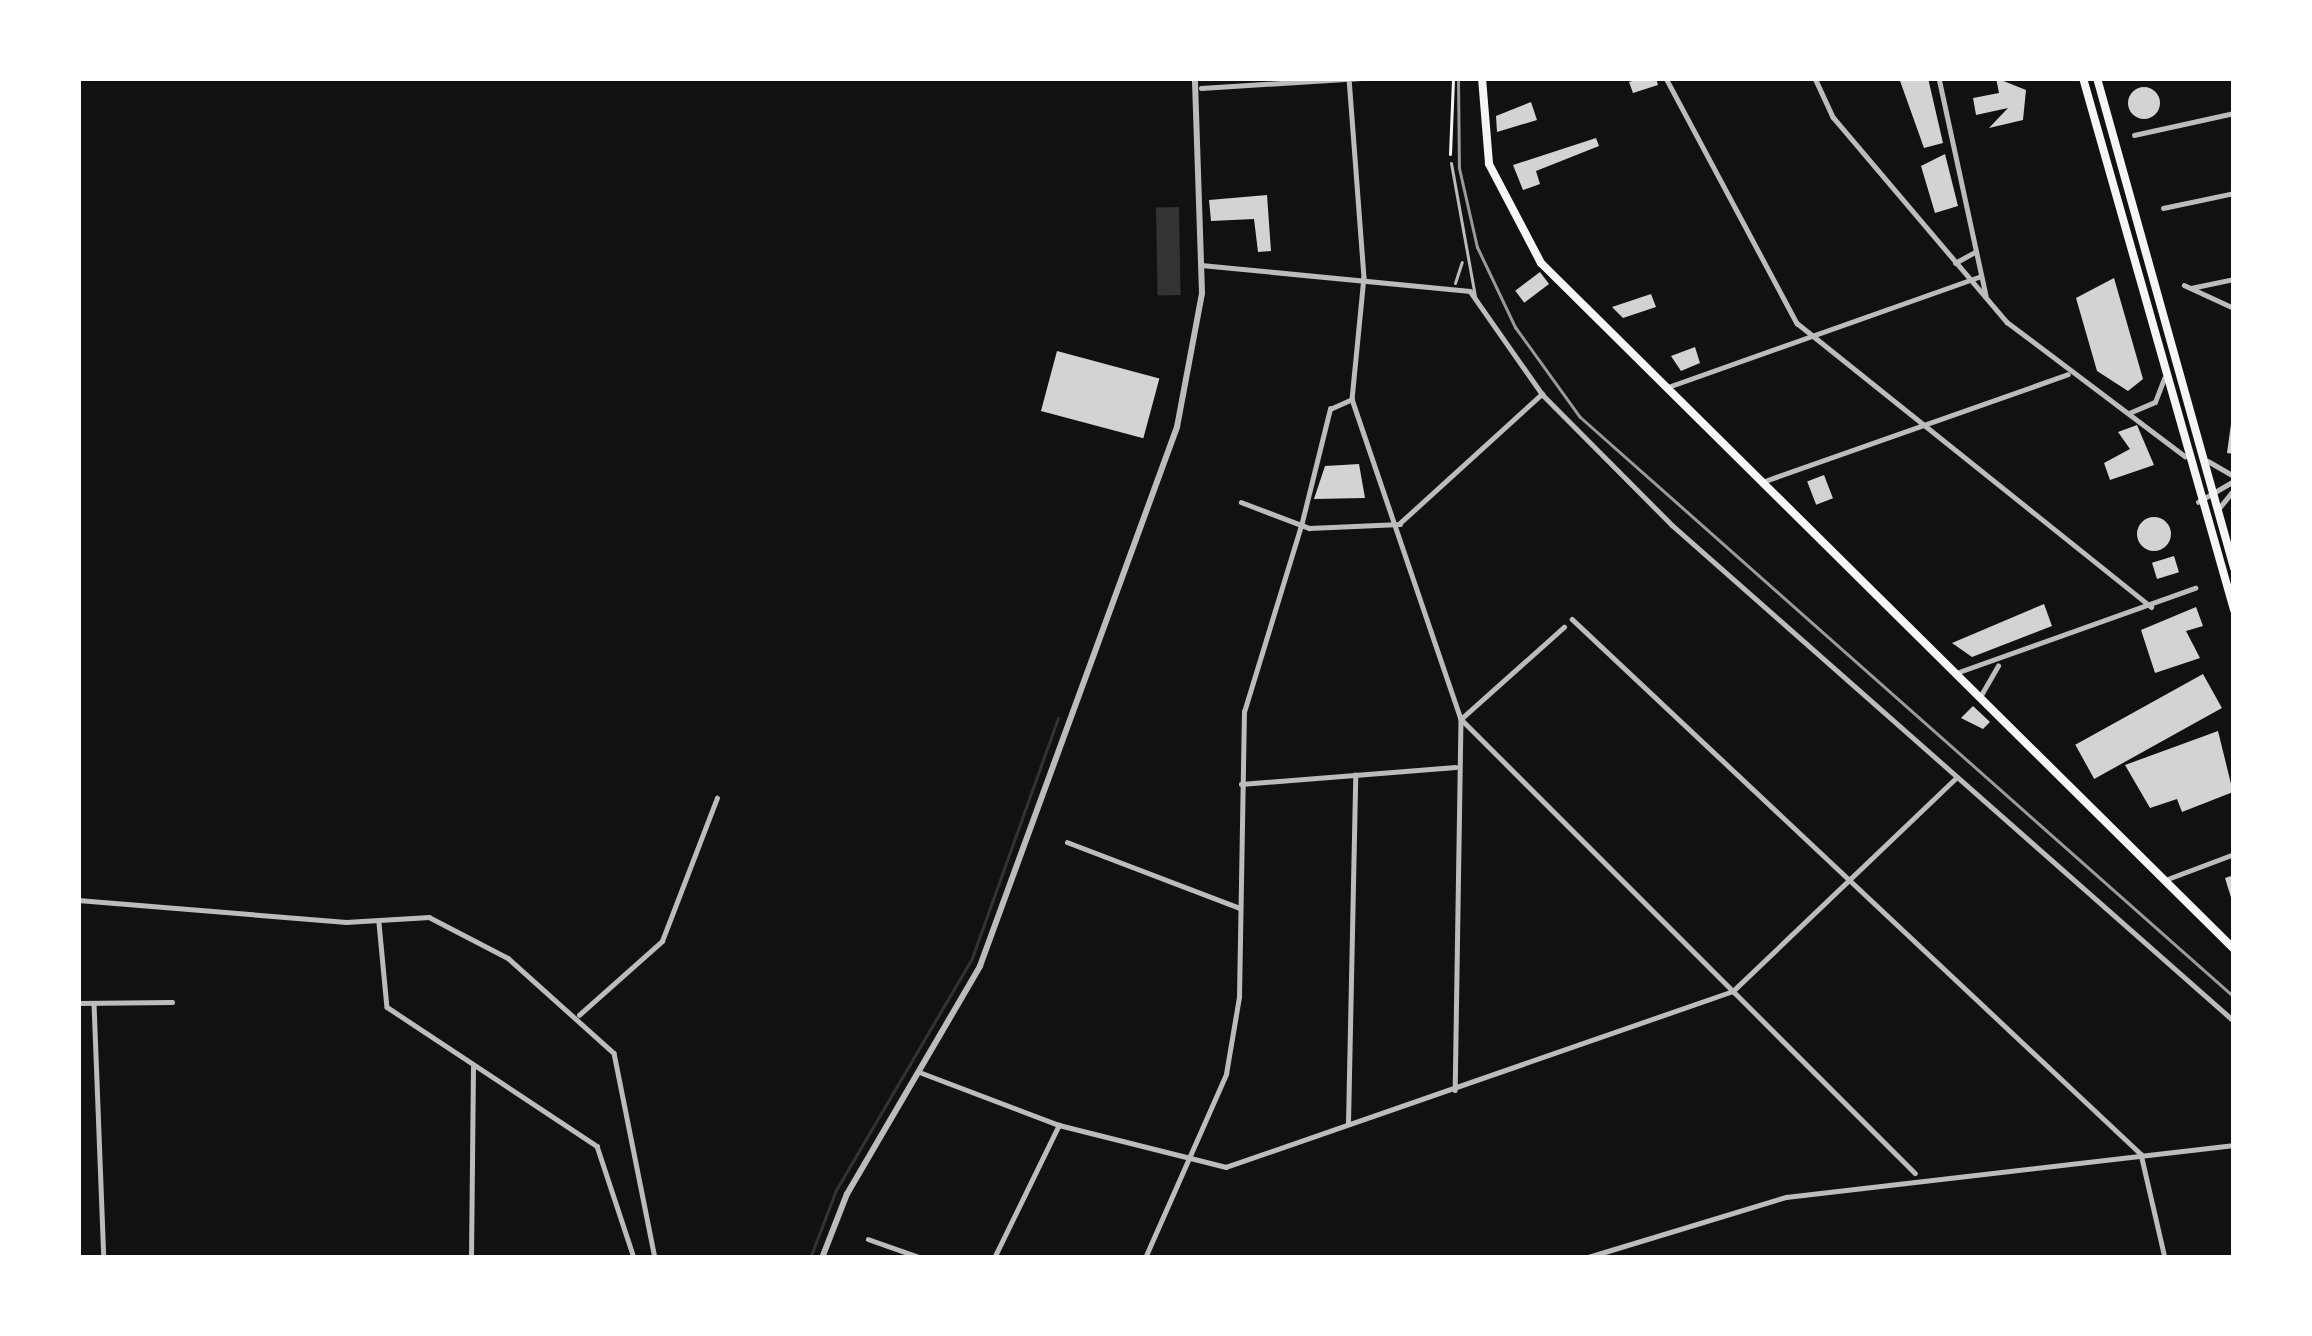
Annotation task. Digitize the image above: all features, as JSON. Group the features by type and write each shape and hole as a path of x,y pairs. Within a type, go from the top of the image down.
{"main road":[{"path":"1482,78 1489,164 1525,241 2234,949"},
{"path":"2083,78 2198,502 2234,610"},
{"path":"2098,78 2234,568"}],"street":[{"path":"822,1258 847,1194 922,1073 998,923 1177,427 1201,265 1195,78"},
{"path":"1349,78 1364,277 1352,399 1400,524 1461,719 1455,767 1455,1090"},
{"path":"1201,88 1361,78"},
{"path":"1666,78 1751,250 1810,334 1929,423 2151,607"},
{"path":"1815,78 1833,117 1988,300 2070,374 2186,456"},
{"path":"1939,78 1988,300"},
{"path":"2134,135 2234,112"},
{"path":"2163,208 2234,193"},
{"path":"1954,262 1975,252"},
{"path":"1201,265 1455,283 1475,296 1542,394 1956,778 2234,1021"},
{"path":"1668,387 1966,276 1981,276"},
{"path":"2234,279 2188,286 2234,308"},
{"path":"1762,482 2070,374"},
{"path":"2128,413 2155,402 2164,379"},
{"path":"1241,502 1301,526 1400,524 1542,394"},
{"path":"1145,1258 1193,1166 1226,1074 1240,908 1244,712 1301,526 1330,410 1352,399"},
{"path":"2201,457 2234,482"},
{"path":"2198,502 2210,488 2234,482"},
{"path":"2217,512 2234,482"},
{"path":"1956,673 1998,666 2195,588"},
{"path":"1572,619 2141,1154 2165,1258"},
{"path":"1461,719 1564,627"},
{"path":"1980,697 1998,666"},
{"path":"1461,719 1917,1174"},
{"path":"1240,784 1455,767"},
{"path":"1348,1123 1355,775"},
{"path":"922,1073 1059,1125 1193,1166 1226,1167 1733,991 1956,778"},
{"path":"579,1015 662,941 717,798"},
{"path":"1067,842 1240,908"},
{"path":"2165,880 2234,854"},
{"path":"78,900 447,923 579,1015 614,1053 656,1258"},
{"path":"379,921 387,1006 605,1154 634,1258"},
{"path":"78,1003 172,1002"},
{"path":"94,1003 104,1258"},
{"path":"471,1258 473,1066"},
{"path":"994,1258 1059,1125"},
{"path":"1586,1258 1755,1202 1917,1174 2234,1145"},
{"path":"868,1239 922,1258"}],"lane":[{"path":"1451,163 1462,260 1475,296"},
{"path":"1455,283 1462,260"}],"path":[{"path":"1451,163 1453,78"}],"shaded area":[{"path":"1156,207 1179,207 1181,295 1158,295"}],"building":[{"path":"1656,78 1658,85 1633,93 1629,82"},
{"path":"1899,78 1928,78 1943,143 1924,148"},
{"path":"1996,78 2026,90 2023,120 1989,128 2008,108 1976,115 1973,98 1999,93"},
{"path":"2144,87 2155,92 2160,103 2155,114 2144,119 2133,114 2128,103 2133,92"},
{"path":"1531,102 1537,120 1497,132 1496,116"},
{"path":"1596,138 1599,146 1536,171 1540,184 1523,190 1513,165"},
{"path":"1945,154 1958,206 1935,213 1921,166"},
{"path":"1267,195 1271,251 1258,252 1254,219 1211,221 1209,200"},
{"path":"1540,272 1549,284 1524,303 1515,291"},
{"path":"2114,278 2143,379 2128,391 2097,371 2076,298"},
{"path":"1651,294 1656,307 1623,318 1612,307"},
{"path":"1695,347 1700,363 1681,371 1671,356"},
{"path":"1057,351 1159,378 1143,438 1041,411"},
{"path":"2234,424 2234,454 2227,453"},
{"path":"2137,425 2154,465 2110,480 2104,463 2130,449 2118,432"},
{"path":"1359,464 1365,498 1314,499 1325,466"},
{"path":"1824,475 1833,498 1816,505 1807,481"},
{"path":"2154,517 2166,522 2171,534 2166,546 2154,551 2142,546 2137,534 2142,522"},
{"path":"2174,556 2179,572 2157,579 2152,563"},
{"path":"2044,604 2052,626 1972,657 1952,643"},
{"path":"2196,607 2203,626 2186,631 2200,658 2155,673 2141,630"},
{"path":"2203,674 2222,708 2094,779 2075,745"},
{"path":"1973,706 1990,722 1983,729 1961,718"},
{"path":"2218,731 2233,792 2182,812 2177,799 2150,808 2125,765"},
{"path":"2234,875 2234,903 2233,904 2225,878"}],"waterway":[{"path":"810,1258 836,1190 972,958 1058,718"}],"tram line":[{"path":"1458,78 1459,168 1477,247 1515,327 1580,417 2234,997"}]}
